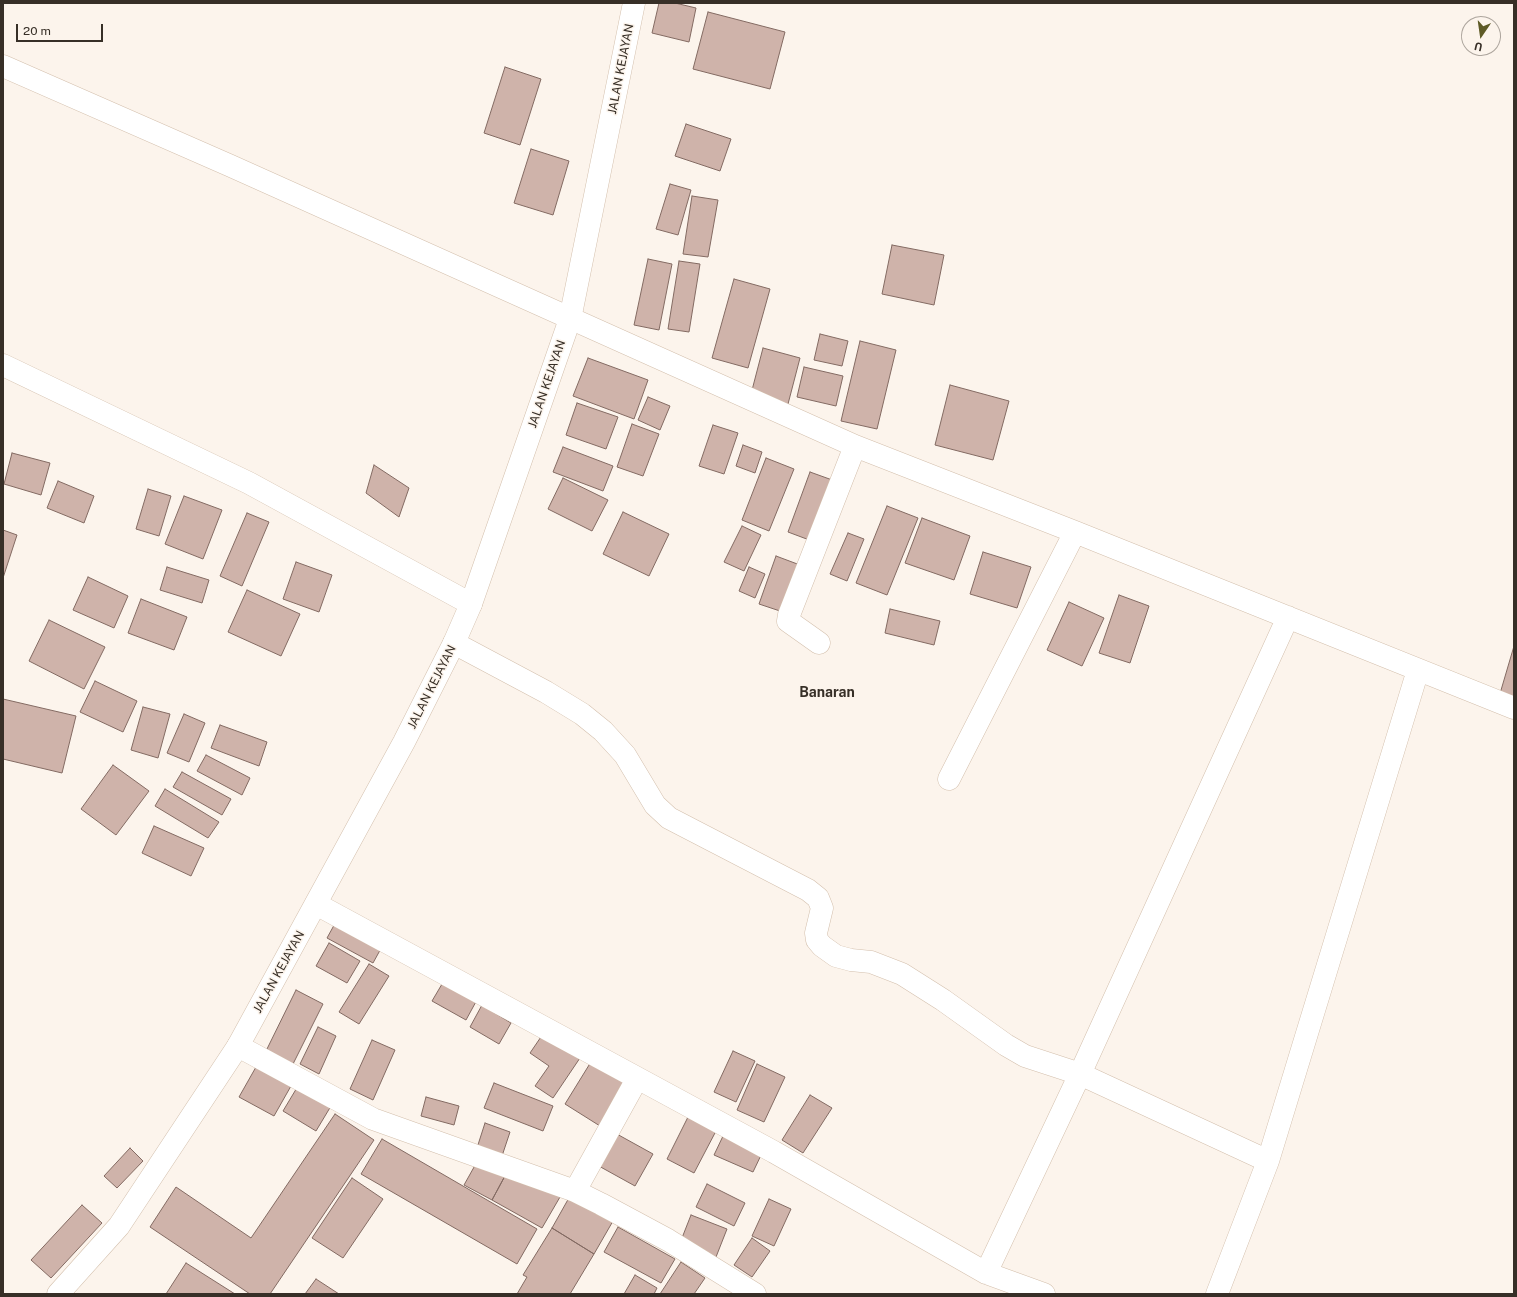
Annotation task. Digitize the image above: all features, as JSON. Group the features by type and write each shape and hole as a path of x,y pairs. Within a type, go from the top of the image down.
{"street":[{"name":"JALAN KEJAYAN","path":"58,1294 119,1226 238,1046 404,742 454,643 471,604 570,319 634,3"},
{"path":"3,66 239,169 855,446 1075,532 1514,708"},
{"path":"3,365 249,483 471,604"},
{"path":"819,643 788,621 789,615 855,446"},
{"path":"949,779 1075,532"},
{"path":"986,1273 1080,1074 1288,618"},
{"path":"454,643 546,692 582,714 603,731 625,755 655,805 669,818 808,890 818,898 822,908 816,933 817,940 836,956 851,960 871,962 902,974 943,1000 1006,1045 1025,1056 1080,1074 1268,1161"},
{"path":"1217,1294 1268,1161 1418,670"},
{"path":"316,904 774,1152 986,1273 1044,1294"},
{"path":"238,1046 373,1119 575,1191 668,1240 754,1294"},
{"path":"575,1191 637,1078"}],"building":[{"path":"659,3 675,3 696,8 689,42 652,33"},
{"path":"708,12 785,32 770,89 693,69"},
{"path":"505,67 541,79 520,145 484,133"},
{"path":"686,124 731,139 720,171 675,156"},
{"path":"531,149 569,161 553,215 514,203"},
{"path":"670,184 691,190 678,235 656,229"},
{"path":"692,196 718,200 708,257 683,254"},
{"path":"892,245 944,255 934,305 882,294"},
{"path":"648,259 672,264 659,330 634,325"},
{"path":"679,261 700,264 689,332 668,329"},
{"path":"734,279 770,289 748,368 712,358"},
{"path":"820,334 848,341 842,366 814,360"},
{"path":"860,341 896,350 877,429 841,421"},
{"path":"763,348 800,358 788,404 751,394"},
{"path":"588,358 648,380 634,419 573,396"},
{"path":"804,367 843,376 836,406 797,397"},
{"path":"950,385 1009,401 993,460 935,445"},
{"path":"648,397 670,406 660,430 638,420"},
{"path":"577,403 618,417 606,449 566,435"},
{"path":"632,424 659,434 643,476 617,467"},
{"path":"713,425 738,433 724,474 699,466"},
{"path":"743,445 762,452 755,473 736,466"},
{"path":"563,447 613,466 603,491 553,472"},
{"path":"12,453 50,463 41,495 4,484"},
{"path":"766,458 794,469 769,531 742,520"},
{"path":"374,465 409,488 399,517 366,493"},
{"path":"810,472 835,481 812,541 788,532"},
{"path":"563,478 608,500 592,531 548,509"},
{"path":"58,481 94,496 84,523 47,508"},
{"path":"148,489 171,496 159,536 136,529"},
{"path":"184,496 222,510 203,559 165,544"},
{"path":"887,506 918,518 887,595 856,583"},
{"path":"623,512 669,534 649,576 603,554"},
{"path":"247,513 269,522 242,586 220,576"},
{"path":"922,518 970,536 954,580 905,563"},
{"path":"742,526 761,535 744,571 724,562"},
{"path":"3,530 17,535 3,578"},
{"path":"848,533 864,539 847,581 830,574"},
{"path":"983,552 1031,567 1017,608 970,594"},
{"path":"776,556 800,565 783,612 759,604"},
{"path":"296,562 332,575 319,612 283,599"},
{"path":"167,567 209,580 202,603 160,590"},
{"path":"749,567 765,574 755,598 739,591"},
{"path":"88,577 128,596 114,628 73,610"},
{"path":"247,590 300,614 281,656 228,632"},
{"path":"1119,595 1149,606 1130,663 1099,653"},
{"path":"141,599 187,617 174,650 128,633"},
{"path":"1069,602 1104,618 1082,666 1047,650"},
{"path":"890,609 940,621 934,645 885,633"},
{"path":"49,620 105,647 84,689 29,661"},
{"path":"1514,646 1514,702 1499,697"},
{"path":"95,681 137,701 123,732 80,712"},
{"path":"3,699 76,716 62,773 3,759"},
{"path":"143,707 170,714 158,758 131,750"},
{"path":"184,714 205,723 189,762 167,753"},
{"path":"220,725 267,742 259,766 211,748"},
{"path":"206,755 250,778 242,795 197,771"},
{"path":"113,765 149,791 116,835 81,809"},
{"path":"182,772 231,799 222,815 173,787"},
{"path":"165,789 219,822 208,838 155,806"},
{"path":"154,826 204,848 191,876 142,853"},
{"path":"338,918 384,943 373,963 327,938"},
{"path":"329,943 360,961 347,983 316,966"},
{"path":"369,964 389,976 359,1024 339,1012"},
{"path":"445,979 478,998 466,1020 432,1001"},
{"path":"296,990 323,1004 292,1066 265,1053"},
{"path":"482,1005 511,1023 499,1044 470,1027"},
{"path":"318,1027 336,1036 319,1074 300,1064"},
{"path":"545,1031 582,1055 553,1098 535,1086 549,1066 530,1053"},
{"path":"372,1040 395,1050 373,1100 350,1089"},
{"path":"733,1051 755,1061 736,1102 714,1092"},
{"path":"594,1057 629,1078 600,1126 565,1104"},
{"path":"757,1064 785,1077 764,1122 737,1110"},
{"path":"256,1067 291,1086 274,1116 239,1097"},
{"path":"494,1083 553,1106 543,1131 484,1108"},
{"path":"298,1086 331,1106 316,1131 283,1111"},
{"path":"810,1095 832,1108 803,1153 782,1140"},
{"path":"426,1097 459,1106 454,1125 421,1116"},
{"path":"335,1114 374,1140 270,1294 250,1294 150,1227 176,1187 251,1238"},
{"path":"688,1117 716,1131 694,1173 667,1159"},
{"path":"485,1123 510,1132 501,1159 476,1151"},
{"path":"615,1133 653,1154 635,1186 597,1165"},
{"path":"724,1134 763,1151 753,1172 714,1155"},
{"path":"382,1139 537,1229 517,1264 361,1174"},
{"path":"130,1148 143,1161 117,1188 104,1176"},
{"path":"478,1160 506,1174 492,1200 464,1185"},
{"path":"506,1174 560,1197 542,1228 492,1200"},
{"path":"352,1178 383,1199 343,1258 312,1238"},
{"path":"707,1184 745,1203 734,1226 696,1207"},
{"path":"570,1196 613,1221 594,1254 552,1228"},
{"path":"769,1199 791,1209 774,1246 752,1236"},
{"path":"82,1205 102,1223 51,1278 31,1260"},
{"path":"691,1215 727,1229 716,1257 680,1243"},
{"path":"618,1227 675,1259 661,1283 604,1252"},
{"path":"552,1228 594,1254 570,1294 517,1294 527,1277 523,1275"},
{"path":"752,1238 770,1251 752,1277 734,1265"},
{"path":"681,1262 705,1278 694,1294 660,1294"},
{"path":"186,1263 235,1294 166,1294"},
{"path":"635,1275 657,1288 654,1294 624,1294"},
{"path":"316,1279 339,1294 305,1294"}],"district":[{"name":"Banaran","path":"827,693"}]}
